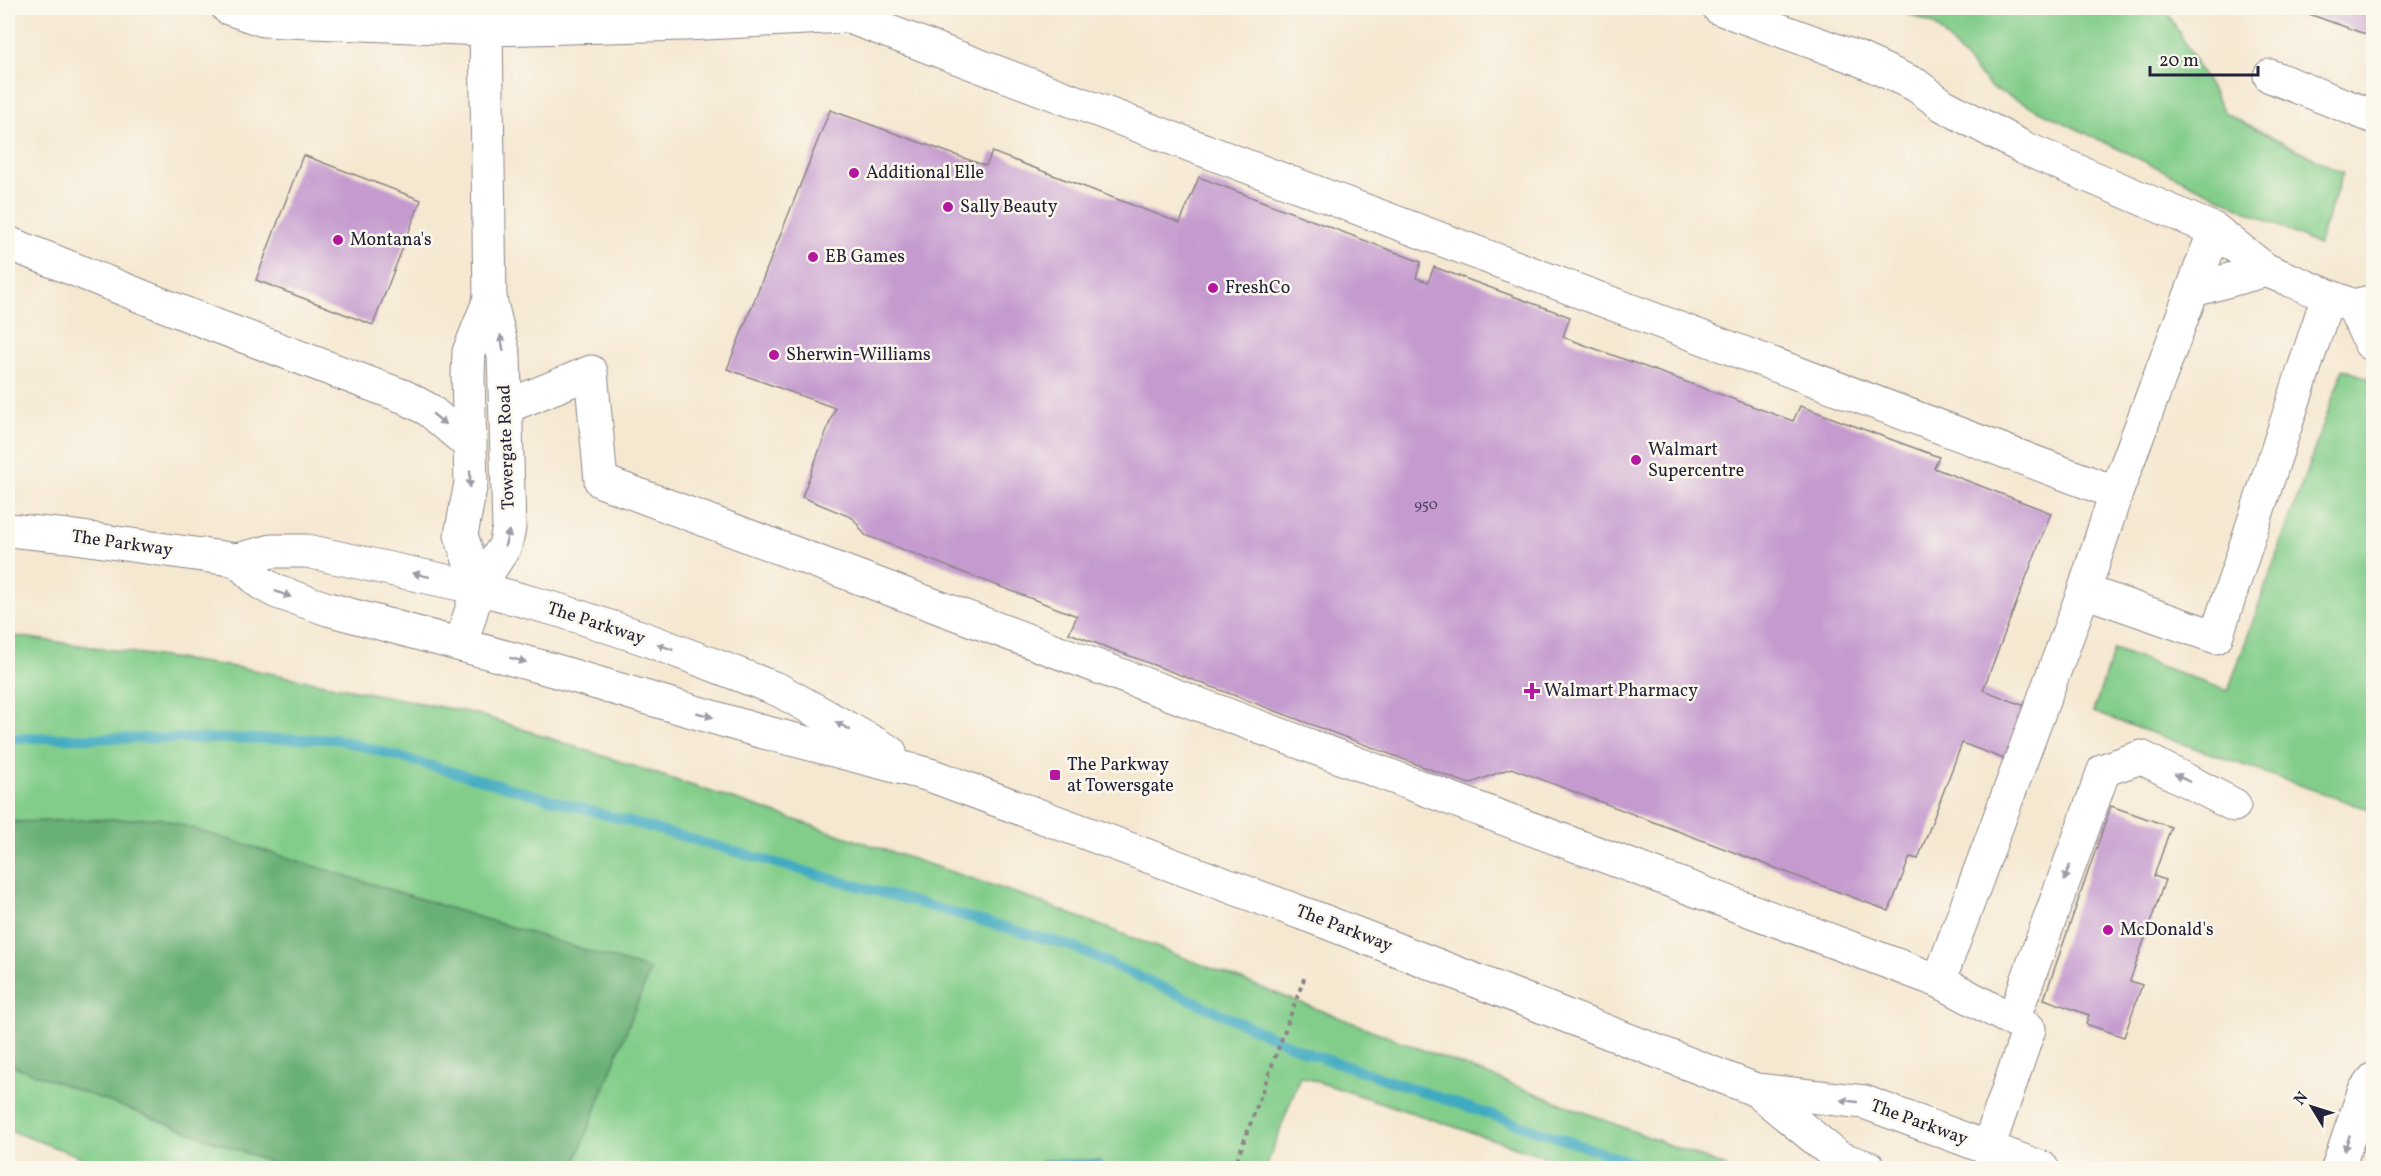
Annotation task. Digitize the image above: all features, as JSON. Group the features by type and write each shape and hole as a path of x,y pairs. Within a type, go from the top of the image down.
{"main road":[{"path":"228,8 263,20 486,29 685,24 848,11 2116,493"},
{"path":"1719,8 1857,58 1916,85 1943,105 2024,148 2215,230 2266,270 2352,301 2370,343 2373,344"},
{"name":"Towergate Road","path":"461,645 478,588 505,546 509,528 504,356 490,299 486,29"},
{"path":"2270,76 2373,117"},
{"path":"1939,981 2084,591 2116,493 2215,230"},
{"path":"8,243 206,322 405,397 429,410 470,445"},
{"path":"2193,290 2266,270"},
{"name":"Towergate Road","path":"478,588 461,536 471,483 469,352 490,299"},
{"path":"2084,591 2216,637 2352,301"},
{"path":"506,407 591,372 601,481 1939,981 2029,1029 1988,1148"},
{"name":"The Parkway","path":"8,530 68,536 237,560 272,551 307,551 478,588 566,612 779,690 930,775"},
{"name":"The Parkway","path":"237,560 261,583 277,592 328,609 756,730 930,775 1326,922 1756,1090 1864,1102 2042,1168"},
{"path":"2013,1020 2104,770 2141,757 2234,805"},
{"path":"2338,1168 2364,1092 2373,1079"},
{"name":"The Parkway","path":"1756,1090 1839,1158 1869,1168"}],"path":[{"path":"1234,1168 1305,976"}],"green space":[{"path":"1893,8 2165,8 2225,113 2343,173 2318,245 1990,87 1934,24"},
{"path":"2343,369 2373,380 2373,811 2093,712 2114,649 2228,691"},
{"path":"8,635 248,669 477,714 1024,896 1729,1168 1580,1168 1300,1076 1266,1168 111,1168 8,1130"},
{"path":"159,818 650,970 573,1168 286,1168 8,1064 8,822"}],"water":[{"path":"1043,1160 1098,1160 1109,1168 1039,1168"}],"building":[{"path":"2312,8 2374,8 2374,22 2368,35 2309,14"},
{"path":"830,110 986,166 992,152 1180,223 1199,177 1421,262 1416,278 1428,282 1434,267 1570,317 1563,337 1793,421 1800,406 1939,457 1934,468 2051,513 1983,690 2025,706 2004,759 1962,743 1918,859 1910,857 1889,911 1511,768 1469,784 1069,633 1077,616 865,535 853,518 802,497 835,408 727,369"},
{"name":"Montana's","path":"303,155 421,200 373,325 256,280"},
{"name":"McDonald's","path":"2111,806 2171,827 2154,876 2165,880 2130,981 2142,985 2124,1037 2086,1024 2089,1015 2044,999"}],"waterway":[{"path":"8,738 336,739 1071,946 1308,1053 1648,1168"}],"place":[{"name":"Additional Elle","path":"854,173"},
{"name":"Sally Beauty","path":"948,207"},
{"name":"Montana's","path":"338,240"},
{"name":"EB Games","path":"813,257"},
{"name":"FreshCo","path":"1213,288"},
{"name":"Sherwin-Williams","path":"774,355"},
{"name":"Walmart Supercentre","path":"1636,460"},
{"name":"Walmart Pharmacy","path":"1532,691"},
{"name":"The Parkway at Towersgate","path":"1055,775"},
{"name":"McDonald's","path":"2108,930"}]}
